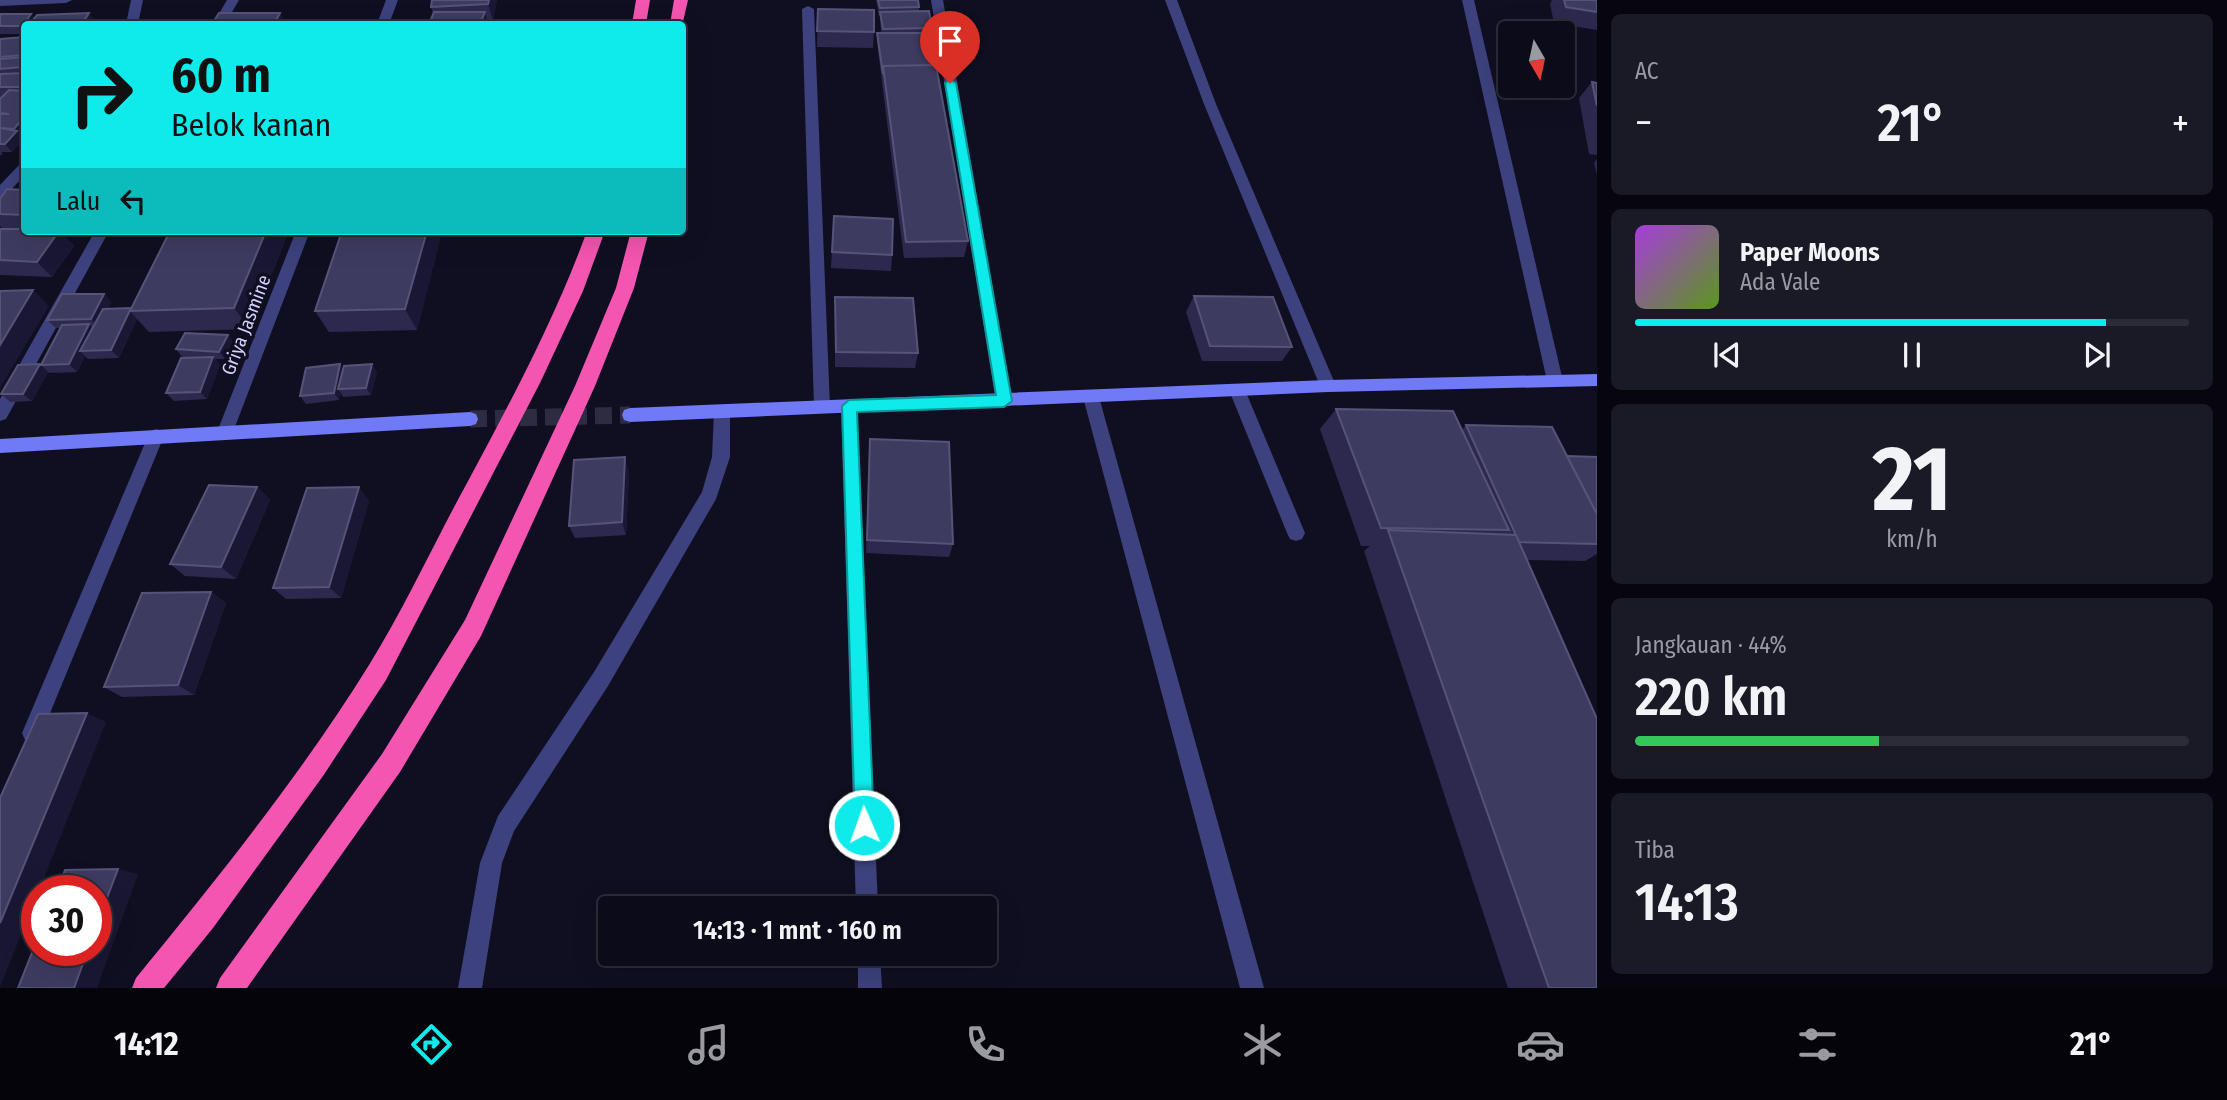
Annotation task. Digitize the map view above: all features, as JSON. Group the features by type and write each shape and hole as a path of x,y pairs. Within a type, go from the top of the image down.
{"highway":[{"path":"640,21 643,0"},
{"path":"678,21 681,0"},
{"path":"146,988 204,918 378,673 530,383 574,291 595,235"},
{"path":"230,988 391,763 472,628 540,488 585,386 625,288 639,235"}],"street":[{"path":"0,3 66,0"},
{"path":"133,21 137,0"},
{"path":"221,21 233,0"},
{"path":"384,21 392,0"},
{"path":"936,0 1004,401"},
{"path":"1171,0 1216,117 1328,386"},
{"path":"1468,0 1555,381"},
{"path":"808,9 822,407"},
{"path":"0,193 21,170"},
{"path":"0,414 100,235"},
{"name":"Griya Jasmine","path":"225,432 301,235"},
{"path":"630,415 1328,386 1597,380"},
{"path":"1237,390 1296,533"},
{"path":"1091,397 1252,988"},
{"path":"849,406 867,896"},
{"path":"470,988 491,863 506,824 601,680 710,494 721,457 722,412"},
{"path":"0,446 470,419"},
{"path":"28,743 156,436"},
{"path":"869,966 870,988"}],"building":[{"path":"432,0 489,0 488,4 431,7"},
{"path":"878,0 918,0 919,7 880,8"},
{"path":"1564,0 1597,0 1597,12 1566,7"},
{"path":"818,9 874,10 874,32 817,31"},
{"path":"929,11 932,28 883,29 880,12"},
{"path":"434,12 485,12 481,21 430,21"},
{"path":"89,13 84,21 32,21 37,15"},
{"path":"219,13 280,13 276,21 214,21"},
{"path":"0,14 31,14 26,21 21,21 21,26 0,26"},
{"path":"877,33 927,33 933,66 883,66 883,74"},
{"path":"21,37 21,55 0,57 0,39"},
{"path":"21,57 21,67 0,69 0,59"},
{"path":"936,65 968,241 906,242 883,66"},
{"path":"21,73 21,87 0,87 0,74"},
{"path":"1592,82 1597,83 1597,106"},
{"path":"9,90 21,91 21,121 14,129 0,128 0,114 9,114 0,113 0,99"},
{"path":"0,128 17,131 5,144 0,144"},
{"path":"7,189 21,190 21,215 0,214 0,199"},
{"path":"834,216 893,219 892,255 832,252"},
{"path":"0,229 21,229 21,235 56,235 37,262 0,260"},
{"path":"168,235 264,235 234,308 130,311"},
{"path":"341,235 426,235 405,309 315,311"},
{"path":"33,290 0,345 0,291"},
{"path":"62,294 104,294 91,319 47,320"},
{"path":"1194,296 1273,297 1292,347 1210,346"},
{"path":"835,297 913,298 918,353 836,352"},
{"path":"131,308 111,350 80,351 103,309"},
{"path":"89,324 69,364 41,365 62,325"},
{"path":"185,333 228,335 219,352 176,349"},
{"path":"213,357 200,392 166,393 181,358"},
{"path":"40,364 23,394 1,394 18,365"},
{"path":"340,364 334,393 300,396 306,368"},
{"path":"372,364 366,388 338,389 344,366"},
{"path":"1336,409 1453,411 1509,530 1381,528"},
{"path":"1466,425 1552,427 1597,514 1597,544 1519,542"},
{"path":"870,439 949,442 953,544 867,540"},
{"path":"1567,456 1597,457 1597,514"},
{"path":"625,457 622,522 569,526 574,460"},
{"path":"209,485 257,487 221,567 170,564"},
{"path":"359,487 329,587 273,588 307,488"},
{"path":"1388,530 1516,535 1597,719 1597,988 1549,988"},
{"path":"211,592 178,685 104,687 142,593"},
{"path":"87,713 0,923 0,798 38,714"},
{"path":"118,869 112,885 112,875 63,875 65,870"},
{"path":"27,966 82,966 74,988 18,988"}],"tunnel":[{"path":"470,419 630,415"}],"route":[{"path":"864,825 849,406 1004,401 950,83"}]}
